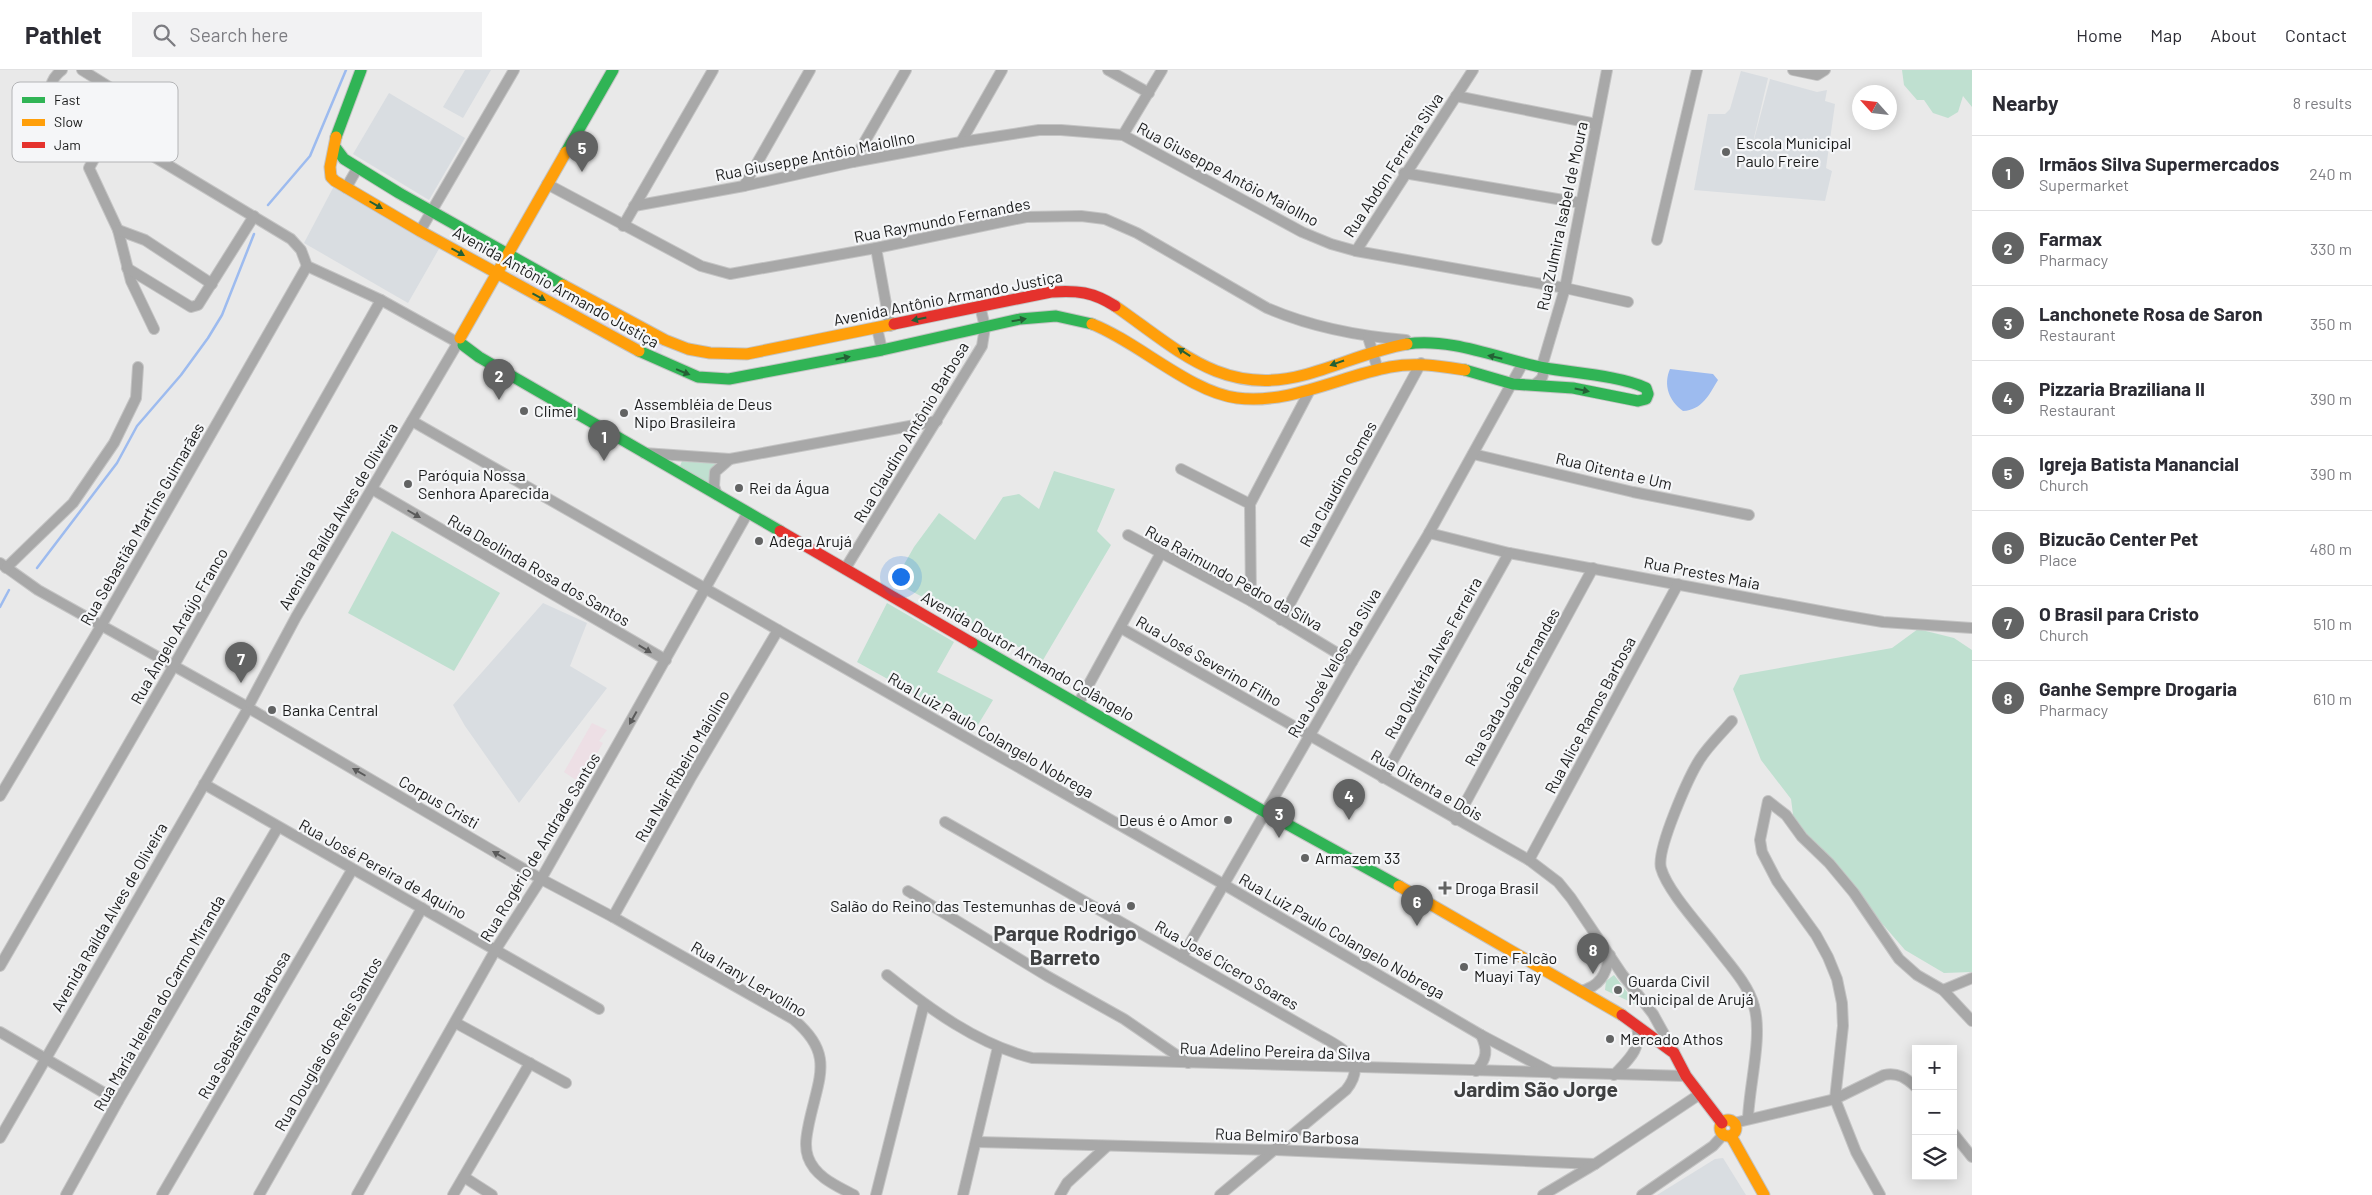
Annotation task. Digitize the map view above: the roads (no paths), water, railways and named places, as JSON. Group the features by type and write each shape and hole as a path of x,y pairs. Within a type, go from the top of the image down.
{"street":[{"path":"53,82 56,74 62,70"},
{"path":"82,70 101,82"},
{"path":"335,147 340,124 361,70"},
{"path":"420,231 514,70"},
{"name":"Avenida Raílda Alves de Oliveira","path":"0,1138 248,707 296,617 458,343 613,70"},
{"path":"623,226 713,70"},
{"path":"744,186 810,70"},
{"path":"853,162 906,70"},
{"path":"961,142 1002,70"},
{"path":"1108,70 1149,93"},
{"path":"1123,135 1162,70"},
{"name":"Rua Abdon Ferreira Silva","path":"1356,251 1404,173 1473,70"},
{"name":"Rua Zulmira Isabel de Moura","path":"1542,366 1565,288 1580,203 1608,70"},
{"path":"1657,240 1696,70"},
{"path":"1792,70 1817,75 1825,70"},
{"path":"1456,96 1596,124"},
{"name":"Rua Giuseppe Antôio Maiollno","path":"634,206 744,186 853,162 1039,130 1123,135 1302,232 1331,244 1356,251 1565,288 1628,302"},
{"name":"Avenida Antônio Armando Justiça","path":"335,147 339,154 399,193 653,335 680,347 706,354 747,354 1058,291 1085,291 1111,303 1211,369 1241,380 1271,381 1308,374 1393,346 1429,342 1524,364 1644,386 1647,390 1647,397 1638,401 1572,388 1534,385"},
{"name":"Avenida Antônio Armando Justiça","path":"335,147 330,163 331,177 346,188 420,231 642,353 698,377 729,379 1043,317 1072,318 1088,322 1113,333 1189,380 1220,395 1255,400 1310,390 1378,370 1422,363 1471,371 1513,384"},
{"path":"92,162 89,168 118,230 131,281 154,329"},
{"path":"164,162 291,239 301,250 307,266"},
{"path":"346,188 358,167"},
{"path":"1404,173 1580,203"},
{"name":"Rua Raymundo Fernandes","path":"547,184 701,266 730,274 876,248 1026,217 1081,216 1105,219 1138,232 1267,308 1312,325 1368,337 1429,342"},
{"path":"127,268 190,307 198,305 254,216"},
{"path":"118,230 145,240 212,284"},
{"path":"876,248 890,326"},
{"name":"Avenida Doutor Armando Colângelo","path":"307,266 382,300 458,343 747,514 1580,991 1637,1026 1674,1053"},
{"name":"Rua Sebastião Martins Guimarães","path":"0,796 101,626 307,266"},
{"name":"Rua Ângelo Araújo Franco","path":"0,966 382,300"},
{"name":"Rua Claudino Antônio Barbosa","path":"845,569 982,346 985,327 980,306"},
{"path":"877,328 882,350"},
{"path":"1368,337 1378,370"},
{"name":"Rua Claudino Gomes","path":"1281,620 1422,363"},
{"name":"Rua José Veloso da Silva","path":"1182,957 1352,662 1430,533 1513,384 1514,378 1524,364"},
{"path":"1513,384 1534,385 1542,379 1544,374 1542,366"},
{"path":"3,566 73,503 114,443 136,398 138,367"},
{"path":"1251,601 1250,504 1310,390"},
{"name":"Rua Luiz Paulo Colangelo Nobrega","path":"412,421 1223,884 1481,1035 1555,1074"},
{"path":"643,453 730,459 937,421"},
{"name":"Rua Oitenta e Um","path":"1474,454 1633,492 1749,515"},
{"path":"717,495 714,486 715,472 730,459"},
{"path":"1181,469 1250,504"},
{"name":"Rua Deolinda Rosa dos Santos","path":"372,489 666,660"},
{"name":"Rua Rogério de Andrade Santos","path":"357,1195 496,949 541,879 747,514"},
{"name":"Rua Prestes Maia","path":"1430,533 1508,553 1883,622 1972,628"},
{"name":"Rua Raimundo Pedro da Silva","path":"1128,535 1251,601 1352,662"},
{"path":"1078,704 1161,553"},
{"name":"Rua Quitéria Alves Ferreira","path":"1383,778 1508,553"},
{"name":"Corpus Cristi","path":"3,566 38,590 173,667 248,707 541,879 613,918"},
{"name":"Rua Sada João Fernandes","path":"1456,820 1593,568"},
{"name":"Rua Alice Ramos Barbosa","path":"1529,860 1678,584"},
{"name":"Rua José Severino Filho","path":"1120,628 1309,736"},
{"name":"Rua Nair Ribeiro Maiolino","path":"613,918 690,779 778,630"},
{"path":"1732,721 1702,756 1692,772 1672,822 1661,858 1661,868 1680,900 1738,976 1754,1005 1757,1018 1757,1038 1749,1093 1748,1119"},
{"name":"Rua Oitenta e Dois","path":"1309,736 1529,860"},
{"name":"Rua José Pereira de Aquino","path":"204,784 599,1009"},
{"path":"1880,1195 1856,1152 1835,1099 1843,1026 1842,1003 1837,979 1816,935 1776,881 1762,852 1760,840 1768,801 1786,816 1802,837 1829,863 1854,893 1899,959 1917,975 1942,990 1972,1021"},
{"name":"Rua José Cícero Soares","path":"944,822 1337,1046 1352,1058 1356,1068"},
{"name":"Rua Maria Helena do Carmo Miranda","path":"66,1195 118,1101 278,827"},
{"path":"1529,860 1558,882 1571,898 1653,1014 1686,1076 1727,1129 1764,1195"},
{"name":"Rua Sebastiana Barbosa","path":"162,1195 352,870"},
{"path":"908,891 1047,976 1124,1019 1188,1063"},
{"name":"Rua Douglas dos Reis Santos","path":"259,1195 422,908"},
{"name":"Rua Irany Lervolino","path":"613,918 793,1019 811,1037 818,1046 821,1060 806,1138 807,1156 822,1176 854,1195"},
{"path":"1580,991 1595,986 1601,980 1606,973 1610,955"},
{"name":"Rua Adelino Pereira da Silva","path":"886,975 924,1004 998,1046 1032,1058 1555,1074 1686,1076"},
{"path":"1942,990 1972,978"},
{"path":"876,1195 924,1004"},
{"path":"456,1022 566,1083"},
{"path":"1614,1075 1636,1050 1640,1038 1637,1026"},
{"path":"0,1032 118,1101"},
{"path":"1476,1071 1486,1056 1486,1045 1481,1035"},
{"path":"963,1195 977,1142 998,1046"},
{"path":"453,1195 530,1063"},
{"path":"1220,1195 1346,1090 1351,1083 1356,1068"},
{"path":"1642,1195 1713,1146 1727,1129 1748,1119 1835,1099 1876,1078 1892,1074 1906,1078 1912,1083"},
{"path":"1543,1195 1595,1164 1700,1094"},
{"path":"1955,1135 1972,1157"},
{"name":"Rua Belmiro Barbosa","path":"977,1142 1106,1147 1276,1150 1595,1164"},
{"path":"1060,1195 1073,1177 1106,1147"},
{"path":"464,1177 492,1195"}],"water":[{"path":"1670,369 1713,374 1718,380 1700,405 1683,411 1671,398 1667,387"}],"waterway":[{"path":"268,205 310,156 346,70"},
{"path":"37,568 117,463 137,426 181,375 208,338 222,315 254,234"},
{"path":"0,607 9,590"}],"place":[{"name":"Escola Municipal Paulo Freire","path":"1726,152"},
{"name":"Igreja Batista Manancial","path":"582,172"},
{"name":"Farmax","path":"499,400"},
{"name":"Climel","path":"524,411"},
{"name":"Assembléia de Deus Nipo Brasileira","path":"624,413"},
{"name":"Irmãos Silva Supermercados","path":"604,461"},
{"name":"Paróquia Nossa Senhora Aparecida","path":"408,484"},
{"name":"Rei da Água","path":"739,488"},
{"name":"Adega Arujá","path":"759,541"},
{"name":"O Brasil para Cristo","path":"241,683"},
{"name":"Banka Central","path":"272,710"},
{"name":"Deus é o Amor","path":"1228,820"},
{"name":"Pizzaria Braziliana II","path":"1349,820"},
{"name":"Lanchonete Rosa de Saron","path":"1279,838"},
{"name":"Armazem 33","path":"1305,858"},
{"name":"Droga Brasil","path":"1445,888"},
{"name":"Salão do Reino das Testemunhas de Jeová","path":"1131,906"},
{"name":"Bizucão Center Pet","path":"1417,926"},
{"name":"Time Falcão Muayi Tay","path":"1464,967"},
{"name":"Ganhe Sempre Drogaria","path":"1593,974"},
{"name":"Guarda Civil Municipal de Arujá","path":"1618,990"},
{"name":"Mercado Athos","path":"1610,1039"}],"district":[{"name":"Parque Rodrigo Barreto","path":"1065,946"},
{"name":"Jardim São Jorge","path":"1536,1090"}]}
